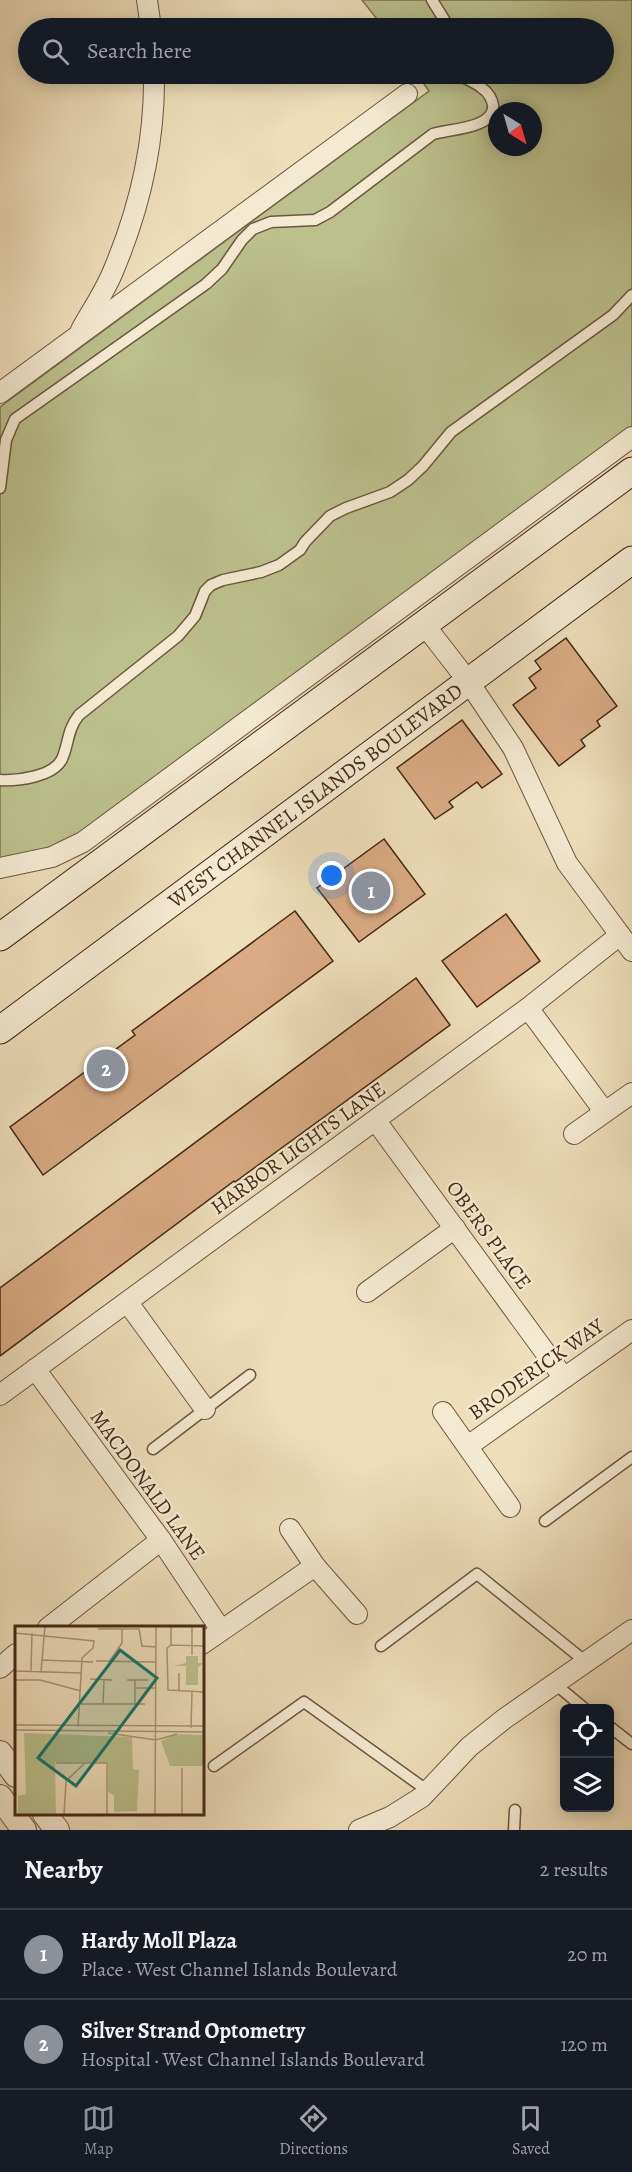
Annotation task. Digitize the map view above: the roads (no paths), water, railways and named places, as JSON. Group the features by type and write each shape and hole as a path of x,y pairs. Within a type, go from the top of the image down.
{"main road":[{"path":"0,936 632,471"},
{"name":"WEST CHANNEL ISLANDS BOULEVARD","path":"0,1030 632,560"}],"street":[{"path":"147,0 150,18"},
{"path":"77,337 114,271 140,194 150,150 154,84"},
{"path":"0,393 406,94"},
{"path":"0,868 52,857 83,842 632,436"},
{"path":"423,623 468,681 513,748 567,863 632,951"},
{"name":"HARBOR LIGHTS LANE","path":"0,1395 376,1121 528,1008 620,935"},
{"path":"528,1008 604,1111"},
{"path":"574,1134 604,1111 632,1094"},
{"name":"OBERS PLACE","path":"376,1121 564,1378"},
{"path":"367,1292 454,1228"},
{"path":"128,1303 205,1409"},
{"name":"BRODERICK WAY","path":"468,1446 632,1330"},
{"name":"MACDONALD LANE","path":"35,1369 161,1540 221,1630"},
{"path":"443,1412 510,1507"},
{"path":"290,1529 315,1566 357,1614"},
{"path":"51,1626 161,1540"},
{"path":"204,1643 315,1566"},
{"path":"359,1830 390,1817 422,1797 469,1747 504,1719 632,1630"},
{"path":"0,1668 15,1655"},
{"path":"0,1753 15,1774"},
{"path":"0,1797 24,1830"},
{"path":"46,1815 57,1830"}],"lane":[{"path":"432,0 443,18"},
{"path":"0,488 6,440 15,419 206,284 222,269 242,240 253,229 271,222 315,220 330,212 433,134 443,130 470,127 487,118 493,103 483,89 475,84"},
{"path":"0,780 15,781 36,776 57,766 62,760 72,725 79,715 178,636 195,616 205,591 212,585 279,565 300,550 330,516 390,492 423,466 451,432 606,321 632,295"},
{"path":"153,1449 250,1375"},
{"path":"545,1521 632,1457"},
{"path":"381,1646 477,1574 586,1662"},
{"path":"555,1684 579,1704"},
{"path":"214,1766 304,1702 428,1791"},
{"path":"614,1730 632,1743"},
{"path":"514,1830 515,1810"}],"place":[{"name":"Hardy Moll Plaza","path":"371,891"},
{"name":"Silver Strand Optometry","path":"106,1069"}]}
